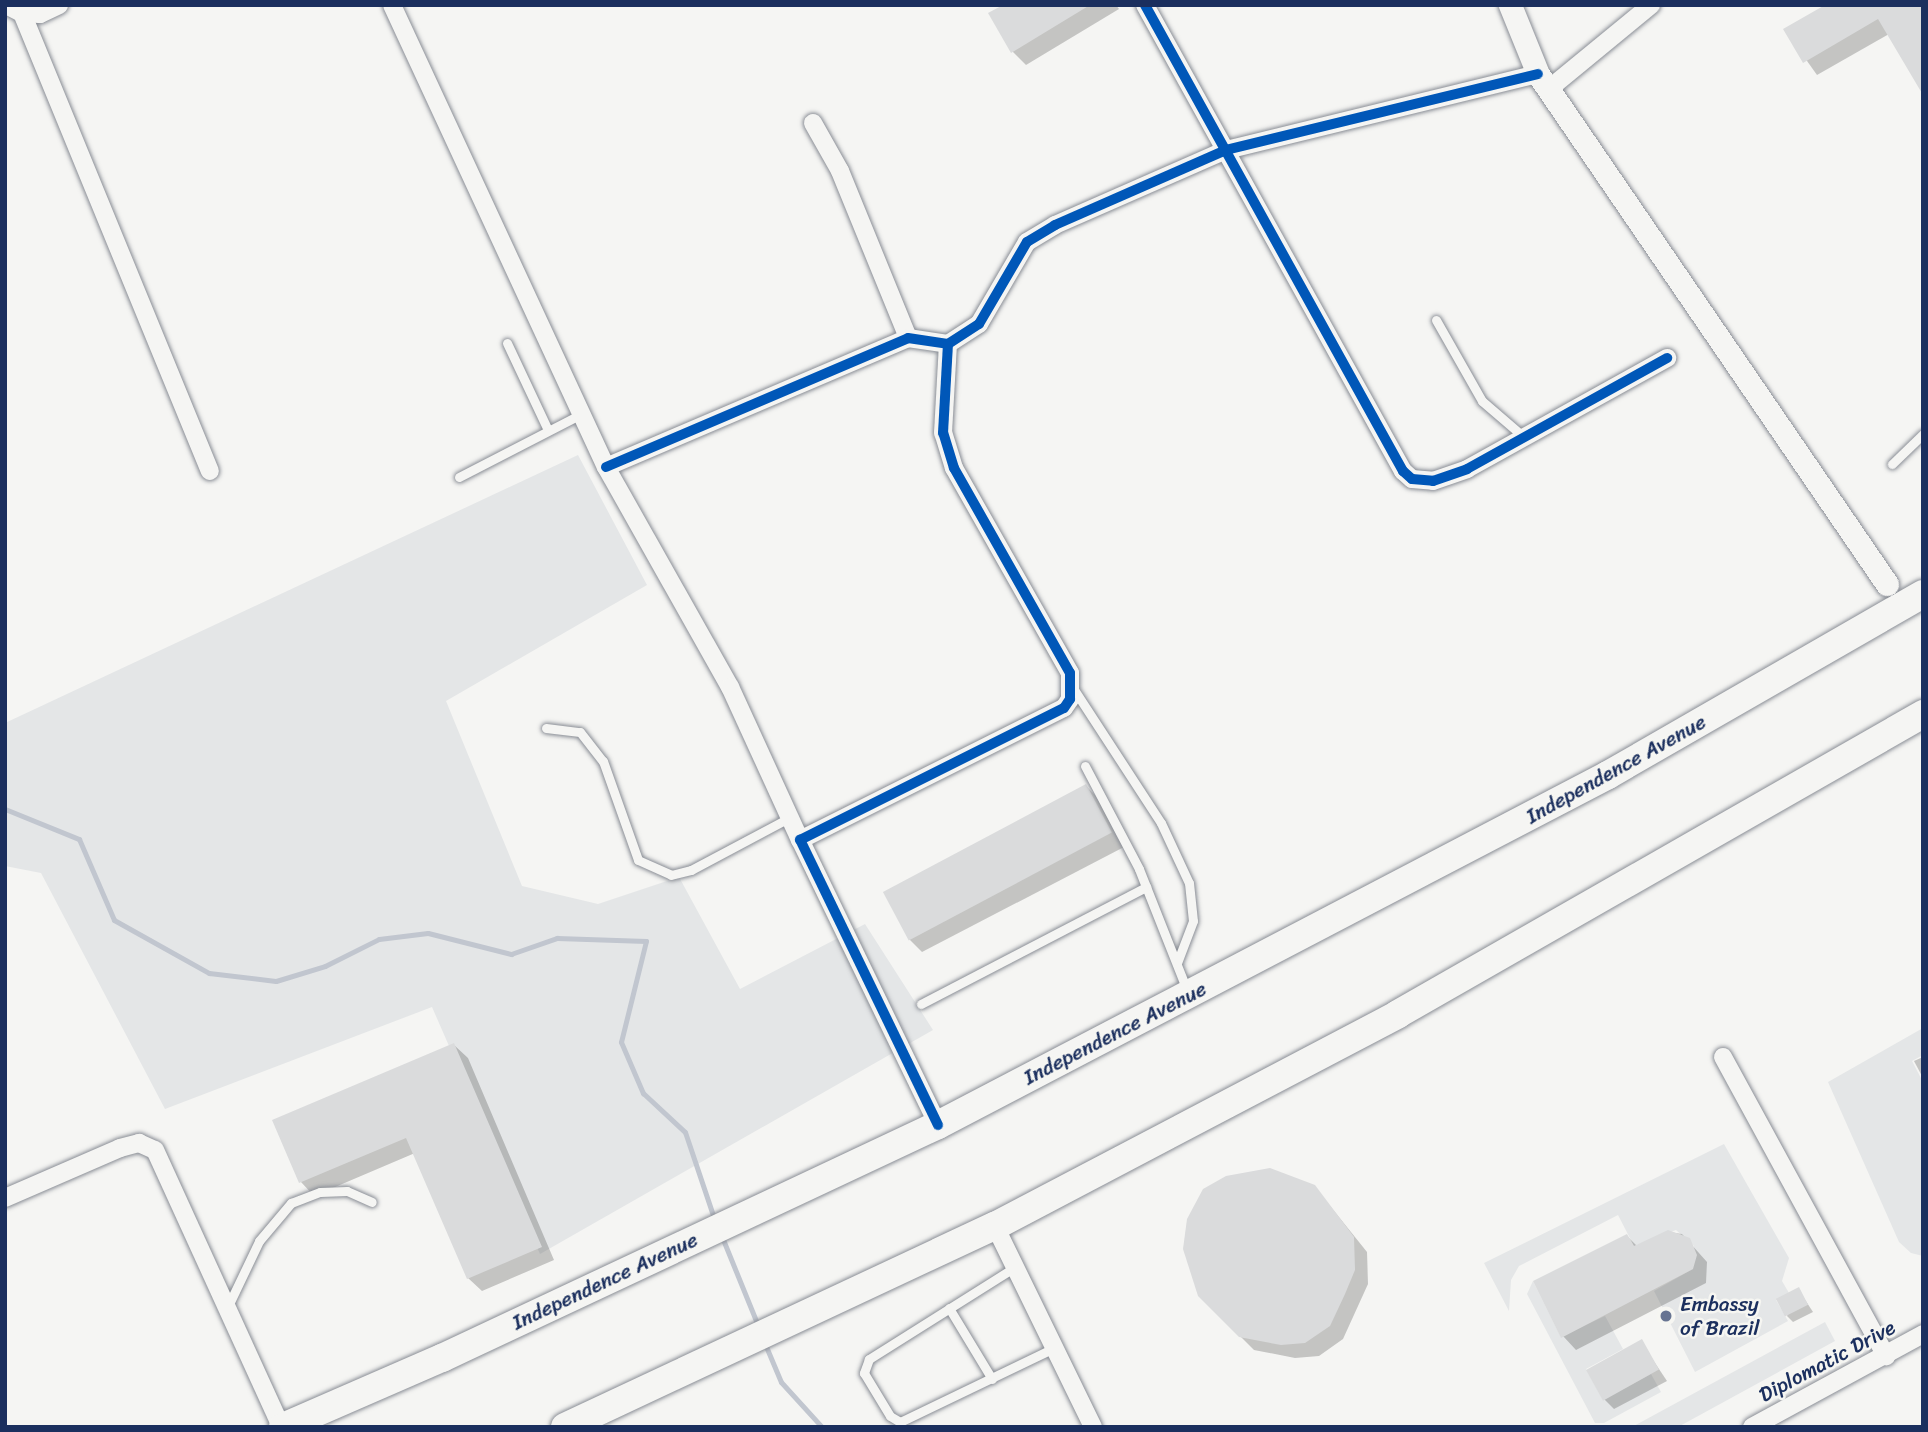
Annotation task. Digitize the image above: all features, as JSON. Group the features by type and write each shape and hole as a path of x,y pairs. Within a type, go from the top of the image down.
{"main road":[{"name":"Independence Avenue","path":"282,1427 442,1358 938,1125 1608,775 1923,594"},
{"path":"565,1427 995,1226 1398,1014 1923,714"}],"street":[{"path":"14,9 40,14 59,5"},
{"path":"392,5 606,467 730,687 789,818 938,1125"},
{"path":"1145,5 1403,471 1412,479 1433,481 1467,469 1667,358"},
{"path":"1510,5 1544,81 1887,584"},
{"path":"606,467 908,338 948,344 979,324 1027,242 1055,225 1226,150 1544,81 1651,5"},
{"path":"14,9 210,471"},
{"path":"813,123 840,171 908,338"},
{"path":"800,840 1064,708 1073,688 1070,673 954,468 943,433 948,344"},
{"path":"1723,1057 1886,1356"},
{"path":"5,1198 120,1148 139,1143 155,1150 282,1427"},
{"path":"995,1226 1093,1427"},
{"name":"Diplomatic Drive","path":"1752,1427 1923,1334"}],"lane":[{"path":"1436,320 1482,401 1524,437"},
{"path":"507,342 548,430"},
{"path":"459,477 581,414"},
{"path":"1892,464 1923,434"},
{"path":"1073,688 1161,823 1189,883 1192,921 1177,963"},
{"path":"545,728 580,732 603,761 638,860 671,875 691,870 789,818"},
{"path":"1085,766 1146,887 1189,995"},
{"path":"921,1004 1146,887"},
{"path":"229,1309 235,1283 259,1241 291,1203 320,1192 347,1191 372,1202"},
{"path":"1015,1267 869,1359 864,1373 894,1421 910,1420 1054,1348"},
{"path":"949,1308 992,1379"}],"shaded area":[{"path":"578,455 647,585 446,701 522,886 598,904 679,877 740,989 865,924 933,1030 540,1254 432,1007 165,1109 41,873 5,866 5,723"},
{"path":"1923,1028 1923,1055 1912,1061 1923,1082 1923,1256 1911,1253 1899,1242 1828,1082"},
{"path":"1724,1144 1789,1258 1782,1281 1789,1293 1776,1300 1788,1321 1695,1372 1654,1291 1693,1269 1694,1246 1676,1230 1634,1246 1618,1215 1519,1266 1511,1280 1509,1311 1484,1263"},
{"path":"1533,1281 1561,1337 1605,1316 1623,1349 1586,1369 1603,1400 1651,1374 1661,1392 1604,1423 1595,1423 1527,1294"},
{"path":"1825,1322 1835,1341 1678,1427 1632,1427"}],"building":[{"path":"1003,5 1090,5 1011,53 988,13"},
{"path":"1825,5 1923,5 1923,95 1878,19 1803,63 1783,29"},
{"path":"1086,784 1112,833 909,941 883,892"},
{"path":"454,1043 542,1247 467,1279 406,1138 299,1183 272,1120"},
{"path":"1270,1168 1315,1185 1354,1237 1355,1270 1345,1294 1330,1326 1305,1343 1281,1345 1239,1337 1198,1296 1183,1249 1187,1219 1203,1189 1226,1176"},
{"path":"1668,1230 1690,1238 1697,1255 1693,1269 1561,1338 1533,1281 1627,1234 1634,1246"},
{"path":"1799,1287 1808,1305 1785,1317 1776,1299"},
{"path":"1642,1339 1659,1370 1603,1401 1586,1370"}],"waterway":[{"path":"5,809 79,839 114,920 209,973 276,981 325,966 379,939 428,933 511,954 557,938 646,941 621,1042 643,1093 685,1132 715,1221"},
{"path":"722,1237 759,1328"},
{"path":"765,1344 781,1382 822,1427"}],"cycle path":[{"path":"1145,5 1403,471 1412,479 1433,481 1467,469 1667,358"},
{"path":"606,467 908,338 948,344 979,324 1027,242 1055,225 1226,150 1538,74"},
{"path":"938,1125 800,840 1064,708 1070,699 1070,673 954,468 943,433 948,344"}],"place":[{"name":"Embassy of Brazil","path":"1666,1316"}]}
